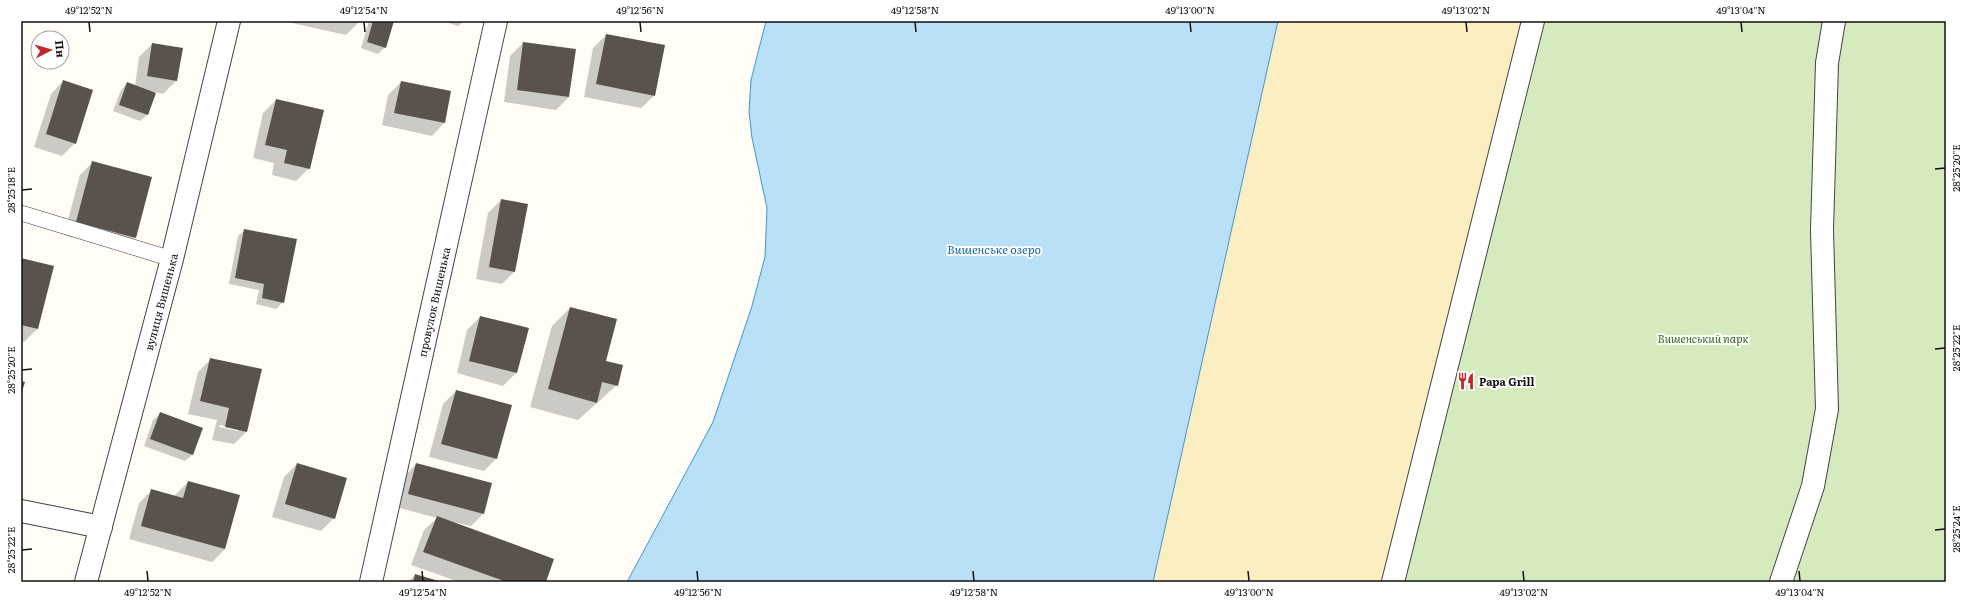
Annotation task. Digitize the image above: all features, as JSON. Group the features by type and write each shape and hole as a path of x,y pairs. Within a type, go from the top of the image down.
{"street":[{"name":"вулиця Вишенька","path":"86,582 172,259 229,21"},
{"name":"провулок Вишенька","path":"371,582 496,21"},
{"path":"1393,582 1533,21"},
{"path":"1781,582 1813,486 1827,409 1822,230 1827,63 1834,21"},
{"path":"21,511 101,527"}],"lane":[{"path":"21,213 172,259"}],"green space":[{"name":"Вишенський парк","path":"1533,21 1946,21 1946,582 1393,582"}],"sand":[{"path":"1278,21 1533,21 1393,582 1153,582"}],"water":[{"name":"Вишенське озеро","path":"766,21 1278,21 1153,582 627,582 713,422 752,306 765,257 767,208 752,138 749,111 751,80"}],"building":[{"path":"373,21 394,21 386,48 367,42"},
{"path":"606,34 665,45 655,96 596,84"},
{"path":"523,42 576,49 569,97 517,90"},
{"path":"152,43 183,48 177,81 147,76"},
{"path":"63,80 93,90 76,144 46,134"},
{"path":"401,81 451,91 445,123 394,113"},
{"path":"127,82 156,93 148,115 119,105"},
{"path":"276,99 324,110 310,169 284,163 287,150 265,145"},
{"path":"92,161 152,177 136,238 76,222"},
{"path":"501,199 528,204 515,272 489,267"},
{"path":"244,229 297,239 284,303 262,298 264,284 235,278"},
{"path":"21,258 54,266 38,329 21,325"},
{"path":"570,307 617,319 606,361 623,365 618,386 602,382 597,403 548,389"},
{"path":"480,316 529,328 517,373 469,361"},
{"path":"210,358 262,369 247,432 225,427 229,408 200,401"},
{"path":"21,381 25,382 21,395"},
{"path":"456,390 512,405 497,459 441,444"},
{"path":"160,412 203,428 193,455 150,439"},
{"path":"297,463 347,478 335,519 285,504"},
{"path":"416,463 492,483 484,514 408,494"},
{"path":"188,481 240,495 225,549 141,526 151,489 183,498"},
{"path":"437,516 554,559 546,582 507,582 423,552"},
{"path":"415,574 442,582 413,582"}],"place":[{"name":"Papa Grill","path":"1466,381"}]}
